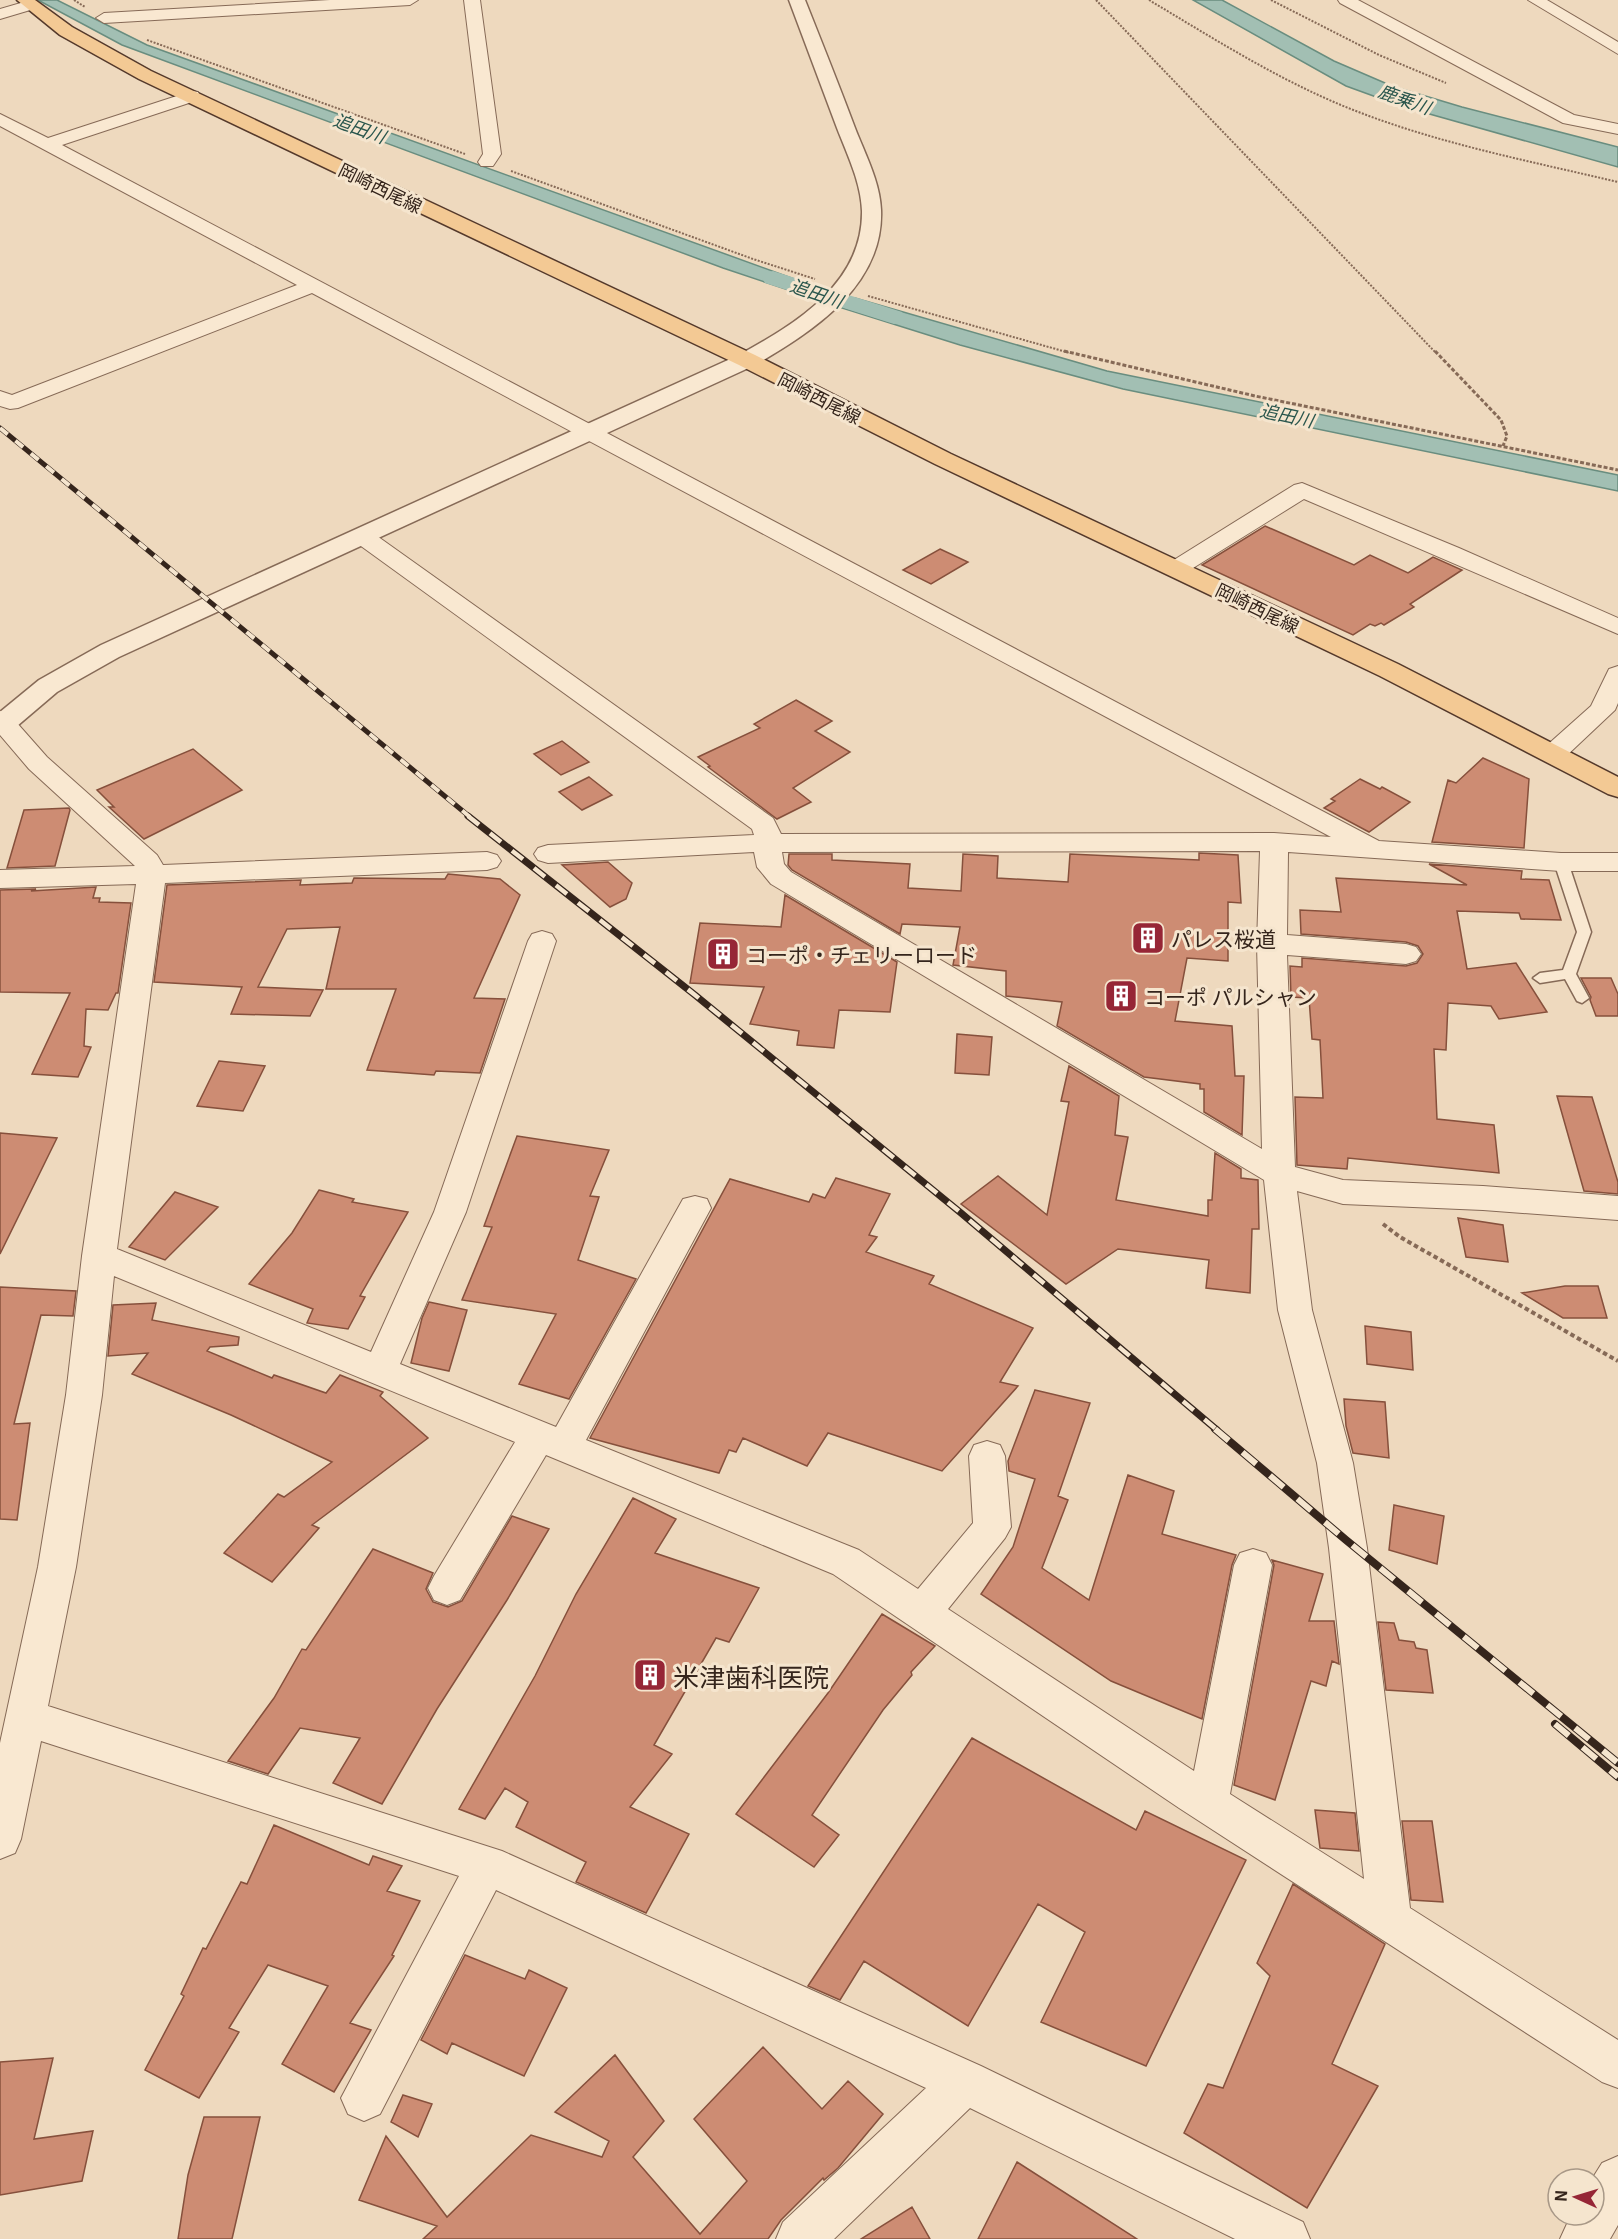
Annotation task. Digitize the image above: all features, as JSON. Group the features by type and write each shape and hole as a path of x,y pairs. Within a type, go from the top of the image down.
{"main road":[{"name":"岡崎西尾線","path":"28,3 66,31 104,54 747,360 943,459 1389,670 1618,788"}],"street":[{"path":"104,18 142,8 410,0"},
{"path":"472,0 492,154 487,162"},
{"path":"0,1839 57,1568 84,1395 99,1256 152,873 147,861 38,763 1,722 48,686 110,651 747,360 771,347 828,306 844,289 865,255 870,239 873,206 865,177 797,0"},
{"path":"1346,0 1569,119 1618,129"},
{"path":"1536,0 1618,49"},
{"path":"0,14 28,3"},
{"path":"46,144 192,96"},
{"path":"0,119 1372,848"},
{"path":"0,397 9,403 46,390 312,286"},
{"path":"1177,568 1302,490 1618,627"},
{"path":"362,536 754,818 767,830 770,843 769,861 781,879 1279,1174 1343,1192 1483,1198 1618,1208"},
{"path":"1554,753 1602,710 1618,674"},
{"path":"1274,842 1272,944 1279,1174 1295,1310 1335,1463 1348,1548 1390,1920"},
{"path":"548,854 770,843 1274,842 1616,865"},
{"path":"0,879 487,861"},
{"path":"380,1371 450,1212 542,941"},
{"path":"1272,944 1406,954"},
{"path":"447,1588 551,1441 695,1208"},
{"path":"99,1256 846,1562 1208,1803 1618,2066"},
{"path":"922,1613 992,1527 987,1456"},
{"path":"1208,1803 1253,1565"},
{"path":"24,1717 487,1865 966,2082 1286,2239"},
{"path":"363,2098 487,1865"},
{"path":"800,2239 966,2082"},
{"path":"1584,2239 1618,2179"}],"lane":[{"path":"1561,862 1584,932 1569,974 1582,998"},
{"path":"1540,978 1569,974"}],"path":[{"path":"1096,0 1501,420 1507,436 1503,446"},
{"path":"1149,0 1263,66 1343,106 1463,145 1618,182"},
{"path":"1343,1192 1400,1238 1618,1361"}],"water":[{"path":"38,0 57,0 147,45 825,290 815,299 723,268 122,45"},
{"name":"鹿乗川","path":"1193,0 1222,0 1334,61 1392,86 1462,107 1618,147 1618,167 1401,106 1346,86"},
{"path":"855,298 1107,371 1618,475 1618,491 1123,389 960,345 842,308"}],"building":[{"path":"1265,526 1354,565 1370,555 1408,573 1433,557 1462,570 1410,604 1414,607 1384,625 1370,624 1353,635 1202,565"},
{"path":"940,549 968,562 931,584 903,570"},
{"path":"796,700 832,721 815,731 850,752 793,788 811,802 777,819 698,757 760,728 754,724"},
{"path":"562,741 589,762 561,775 534,754"},
{"path":"193,749 242,790 144,839 109,807 114,807 97,790"},
{"path":"1483,758 1529,779 1524,848 1432,842 1448,780 1456,783"},
{"path":"589,777 612,795 582,810 559,792"},
{"path":"1360,779 1380,789 1382,787 1410,802 1369,832 1324,808 1335,801 1331,799"},
{"path":"69,808 55,866 7,868 24,810"},
{"path":"1199,853 1238,855 1241,903 1228,902 1228,961 1187,958 1175,1021 1232,1026 1235,1076 1244,1076 1242,1135 1204,1112 1204,1089 1200,1089 1200,1084 1144,1077 1057,1026 1062,1002 1006,996 1006,971 953,965 960,927 902,924 900,934 792,870 788,865 789,854 832,854 832,860 910,864 908,888 961,891 963,854 998,856 997,878 1068,882 1070,854 1199,860"},
{"path":"608,862 632,883 626,899 610,907 562,865"},
{"path":"1429,864 1522,871 1521,879 1549,880 1561,920 1521,919 1519,913 1457,911 1467,969 1516,963 1547,1012 1499,1019 1491,1006 1448,1003 1446,1050 1434,1049 1437,1119 1494,1125 1499,1173 1348,1158 1347,1169 1297,1165 1295,1097 1323,1098 1320,1040 1312,1039 1309,998 1291,997 1290,966 1302,967 1302,958 1406,966 1417,963 1423,954 1418,946 1406,942 1301,934 1300,910 1341,912 1336,878 1467,885"},
{"path":"448,874 500,879 520,895 474,998 505,999 480,1073 436,1071 434,1075 367,1070 396,989 326,989 340,927 287,929 258,987 323,990 310,1016 231,1014 242,987 154,982 167,885 301,880 300,885 352,883 354,878 445,879"},
{"path":"96,887 93,898 100,898 99,902 131,903 118,993 108,1010 86,1009 84,1046 91,1047 78,1077 32,1074 70,993 0,992 0,890 36,889 31,891"},
{"path":"785,895 897,962 890,1012 839,1010 834,1048 797,1045 799,1031 750,1024 764,987 690,983 700,923 781,927"},
{"path":"1581,978 1611,978 1618,994 1618,1016 1596,1016 1591,997"},
{"path":"957,1034 992,1037 989,1075 955,1073"},
{"path":"219,1061 265,1066 243,1111 197,1106"},
{"path":"1069,1066 1119,1096 1115,1135 1128,1137 1116,1200 1208,1216 1208,1200 1212,1200 1215,1153 1241,1169 1241,1178 1258,1180 1259,1229 1252,1229 1250,1293 1206,1288 1209,1260 1118,1249 1066,1284 961,1204 998,1176 1047,1215 1069,1102 1061,1101"},
{"path":"1557,1096 1592,1097 1618,1182 1618,1194 1584,1191"},
{"path":"0,1133 57,1138 0,1254"},
{"path":"517,1136 609,1150 590,1196 599,1197 578,1260 636,1279 569,1399 519,1384 556,1314 462,1300 492,1227 484,1226"},
{"path":"836,1178 890,1194 869,1235 877,1237 866,1252 934,1276 929,1284 1033,1328 1000,1382 1018,1386 942,1471 828,1433 807,1466 743,1438 736,1452 729,1450 719,1473 590,1438 730,1179 809,1202 813,1194 825,1198"},
{"path":"319,1190 354,1199 352,1202 408,1212 360,1296 365,1297 348,1329 307,1323 313,1309 249,1284 292,1233"},
{"path":"175,1192 218,1207 165,1260 129,1247"},
{"path":"1458,1218 1503,1225 1508,1262 1466,1257"},
{"path":"1565,1286 1598,1286 1607,1318 1563,1318 1522,1293"},
{"path":"0,1287 76,1291 73,1316 41,1315 14,1424 30,1423 17,1520 0,1519"},
{"path":"429,1302 467,1310 449,1371 411,1363 422,1318"},
{"path":"156,1303 152,1320 239,1337 238,1345 210,1347 207,1351 272,1378 274,1375 326,1393 340,1375 383,1392 380,1396 428,1438 312,1525 319,1528 272,1582 224,1553 278,1494 284,1497 332,1462 231,1415 132,1374 148,1353 108,1356 113,1305"},
{"path":"1365,1326 1411,1332 1413,1370 1367,1364"},
{"path":"1035,1390 1090,1403 1058,1496 1068,1500 1042,1568 1089,1600 1128,1475 1174,1491 1162,1534 1236,1555 1232,1565 1202,1719 1111,1681 981,1594 1013,1547 1035,1479 1009,1471 1008,1461"},
{"path":"1344,1399 1385,1402 1389,1458 1353,1453 1346,1426"},
{"path":"633,1498 676,1519 655,1553 759,1588 729,1642 716,1638 654,1745 672,1754 630,1807 689,1834 646,1913 576,1882 586,1862 516,1827 528,1802 505,1788 485,1819 459,1809 535,1676 576,1594"},
{"path":"1394,1505 1444,1516 1437,1564 1389,1550"},
{"path":"512,1516 549,1529 507,1600 437,1709 382,1804 333,1783 360,1738 300,1728 268,1774 228,1761 274,1698 302,1649 306,1650 373,1549 433,1573 426,1589 433,1602 448,1607 462,1601"},
{"path":"1272,1560 1323,1574 1309,1621 1334,1621 1339,1664 1332,1661 1326,1686 1311,1681 1275,1800 1234,1785 1274,1565"},
{"path":"882,1614 935,1646 911,1672 912,1675 883,1710 812,1815 839,1835 814,1867 736,1814 828,1693"},
{"path":"1378,1622 1394,1623 1399,1640 1414,1642 1416,1648 1427,1650 1433,1693 1386,1690"},
{"path":"972,1738 1136,1830 1145,1811 1246,1860 1146,2066 1041,2022 1085,1932 1038,1904 968,2026 864,1961 840,2000 808,1986"},
{"path":"1315,1810 1355,1813 1359,1851 1320,1848"},
{"path":"1402,1821 1432,1821 1443,1902 1411,1900"},
{"path":"274,1825 369,1865 373,1856 402,1866 387,1891 420,1901 392,1955 394,1956 350,2023 371,2030 334,2092 282,2064 328,1986 268,1965 229,2028 239,2032 199,2098 145,2070 184,1996 181,1994 203,1948 206,1949 241,1882 247,1884"},
{"path":"1293,1884 1385,1944 1332,2064 1378,2086 1307,2208 1184,2133 1208,2084 1223,2088 1270,1976 1257,1963"},
{"path":"465,1955 525,1979 529,1970 567,1988 524,2076 452,2043 447,2054 421,2040"},
{"path":"763,2047 822,2109 848,2081 883,2114 838,2168 824,2180 823,2178 781,2220 768,2239 423,2239 437,2226 359,2200 386,2136 447,2217 531,2135 602,2157 609,2141 555,2112 615,2055 664,2121 633,2157 700,2234 747,2181 694,2119"},
{"path":"53,2058 34,2139 93,2131 82,2181 0,2195 0,2062"},
{"path":"403,2095 432,2104 418,2137 391,2122"},
{"path":"204,2117 260,2117 232,2239 178,2239 188,2175"},
{"path":"1017,2162 1137,2239 978,2239"},
{"path":"912,2207 930,2239 861,2239"}],"waterway":[{"name":"追田川","path":"773,278 894,317"}],"railway":[{"path":"0,428 470,817"},
{"path":"468,816 695,995 961,1213 1217,1430"},
{"path":"1215,1429 1346,1540 1618,1763"},
{"path":"1555,1724 1618,1777"}],"place":[{"name":"パレス桜道","path":"1148,938"},
{"name":"コーポ・チェリーロード","path":"723,954"},
{"name":"コーポ パルシャン","path":"1121,996"},
{"name":"米津歯科医院","path":"650,1675"}]}
